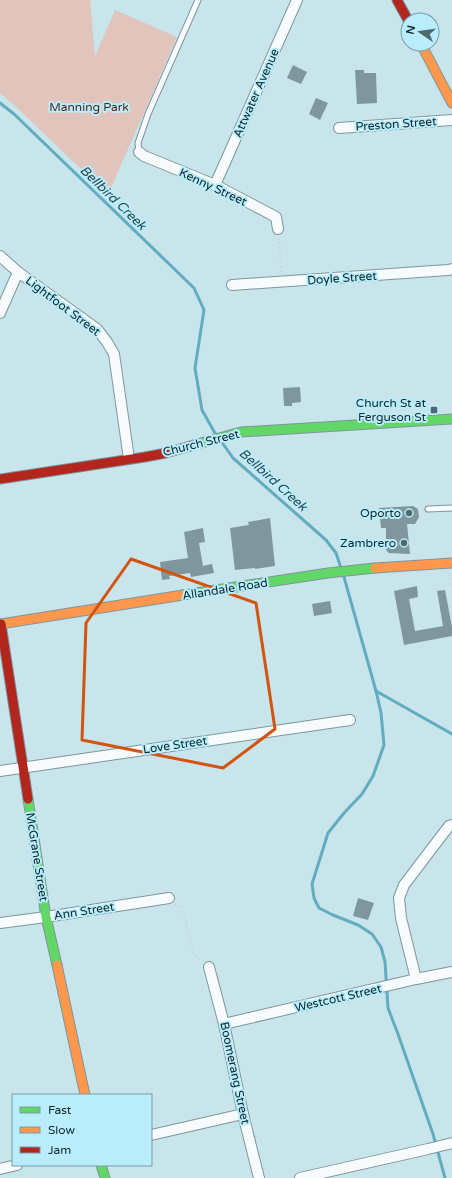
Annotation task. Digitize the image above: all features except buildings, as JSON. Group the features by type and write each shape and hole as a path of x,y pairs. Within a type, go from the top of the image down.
{"street":[{"name":"Attwater Avenue","path":"215,185 297,0"},
{"path":"397,0 404,12"},
{"path":"425,52 452,103"},
{"name":"Preston Street","path":"340,128 452,120"},
{"name":"Kenny Street","path":"139,152 144,156 215,185 276,217 278,230"},
{"name":"Lightfoot Street","path":"0,256 18,272 97,329 108,342 114,354 129,460"},
{"name":"Doyle Street","path":"232,286 452,269"},
{"path":"0,313 18,272"},
{"name":"Church Street","path":"0,479 129,460 166,453 230,435 254,431 452,418"},
{"name":"Allandale Road","path":"0,622 328,573 359,569 452,563"},
{"name":"McGrane Street","path":"0,622 46,917 85,1094"},
{"name":"Love Street","path":"0,771 350,720"},
{"path":"416,979 401,918 399,898 404,885 449,826 452,825"},
{"name":"Ann Street","path":"0,923 168,898"},
{"name":"Boomerang Street","path":"209,968 224,1024 243,1114 259,1178"},
{"name":"Westcott Street","path":"224,1024 452,972"},
{"path":"152,1135 243,1114"},
{"path":"300,1178 448,1144"},
{"path":"0,1169 13,1166"},
{"path":"102,1166 105,1178"}],"lane":[{"path":"139,152 138,143 148,114 198,0"},
{"path":"428,509 452,508"}],"path":[{"path":"278,230 282,282"},
{"path":"450,574 450,586 452,585"},
{"path":"168,898 178,908 182,907 194,955 209,968"}],"highlighted area":[{"path":"131,559 256,603 275,729 223,768 82,740 86,623"}],"green space":[{"name":"Manning Park","path":"0,0 90,0 95,56 115,10 177,37 108,195 0,93"}],"waterway":[{"name":"Bellbird Creek","path":"0,103 14,114 194,288 204,310 195,368 202,410 216,435"},
{"name":"Bellbird Creek","path":"221,441 233,458 326,540 336,553 341,568"},
{"name":"Bellbird Creek","path":"344,577 376,691 452,734"},
{"path":"376,691 381,713 384,745 373,776 362,794 328,833 312,884 314,898 319,908 358,925 372,934 381,947 385,962 388,1008 433,1134 445,1178"}],"traffic: fast":[{"path":"194,445 241,432 452,419"},
{"path":"183,595 328,573 375,568"},
{"path":"28,799 46,917 57,965"},
{"path":"101,1166 105,1178"}],"traffic: slow":[{"path":"425,52 452,103"},
{"path":"375,568 452,563"},
{"path":"0,624 183,595"},
{"path":"57,965 85,1094"}],"traffic: jam":[{"path":"397,0 404,12"},
{"path":"0,479 145,457 194,445"},
{"path":"1,624 28,799"}],"place":[{"name":"Church St at Ferguson St","path":"434,410"},
{"name":"Oporto","path":"409,513"},
{"name":"Zambrero","path":"404,543"}]}
